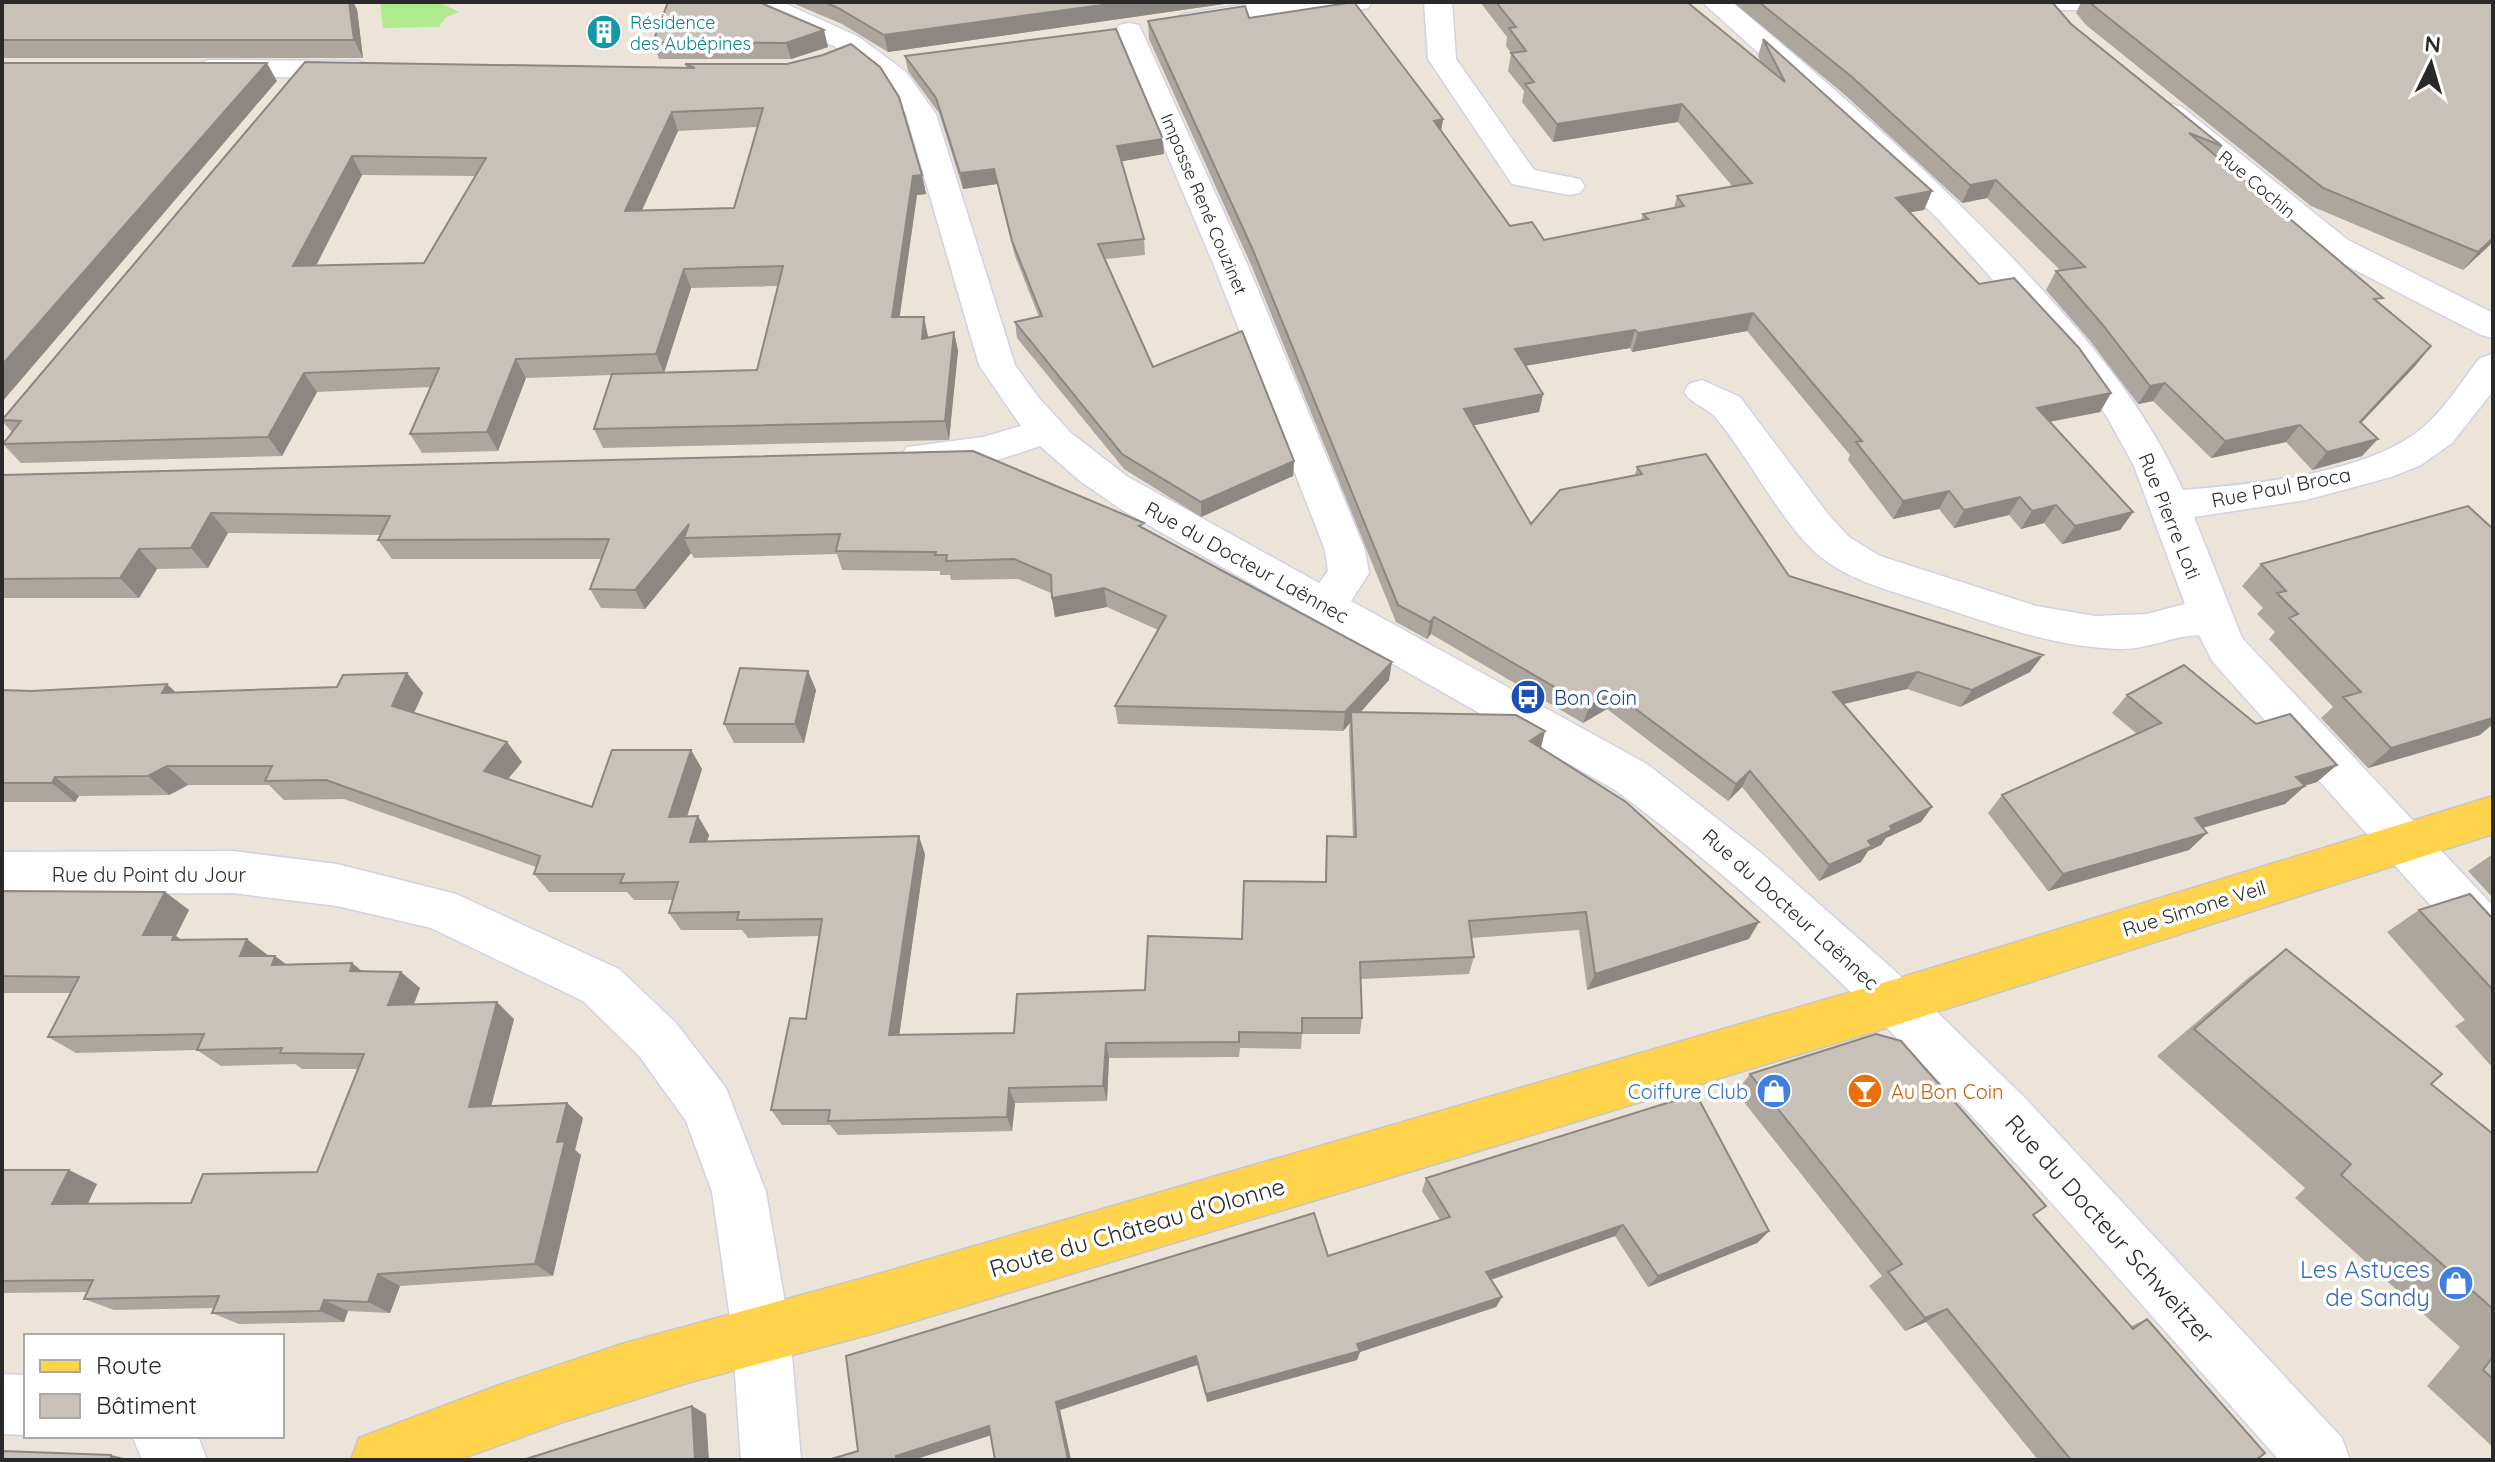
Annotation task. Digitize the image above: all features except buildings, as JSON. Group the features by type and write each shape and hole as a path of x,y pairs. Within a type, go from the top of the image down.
{"main road":[{"name":"Rue Simone Veil","path":"1896,1002 2493,815"},
{"name":"Route du Château d'Olonne","path":"381,1460 476,1420 761,1332 875,1304 1896,1002"}],"street":[{"name":"Rue du Docteur Laënnec","path":"758,2 830,32 871,58 899,81 921,114 997,365 1017,398 1044,431 1093,473 1652,792 1713,839 1896,1002"},
{"path":"1288,4 1358,2"},
{"path":"1438,2 1442,59 1523,177 1569,186"},
{"name":"Rue Pierre Loti","path":"1716,2 1860,126 1988,250 2070,340 2115,400 2145,451 2170,505 2211,619 2244,671 2493,940"},
{"path":"2025,2 2220,2"},
{"path":"2048,3 2074,33"},
{"name":"Impasse René Couzinet","path":"1288,4 1116,32 1232,268 1345,550 1349,573 1325,605"},
{"path":"178,69 384,70"},
{"path":"275,106 306,70"},
{"name":"Rue Cochin","path":"2145,91 2336,247 2493,327"},
{"name":"Rue Paul Broca","path":"2170,505 2319,483 2414,453 2433,440 2493,366"},
{"path":"1702,392 1727,406 1814,524 1835,547 1866,567 2036,622 2095,632 2126,633 2149,630 2178,620 2211,619"},
{"path":"891,457 969,455 999,448 1044,431"},
{"name":"Rue du Point du Jour","path":"2,873 233,872 337,885 439,909 601,985 658,1040 707,1106 739,1192 761,1332 771,1460"},
{"name":"Rue du Docteur Schweitzer","path":"1896,1002 2000,1109 2320,1460"},
{"path":"2,1404 24,1405"},
{"path":"165,1438 170,1441 177,1460"}],"green space":[{"path":"380,2 438,2 459,12 446,17 439,27 383,28"}],"place":[{"name":"Résidence des Aubépines","path":"604,32"},
{"name":"Bon Coin","path":"1528,697"},
{"name":"Coiffure Club","path":"1774,1091"},
{"name":"Au Bon Coin","path":"1865,1091"},
{"name":"Les Astuces de Sandy","path":"2456,1283"}]}
